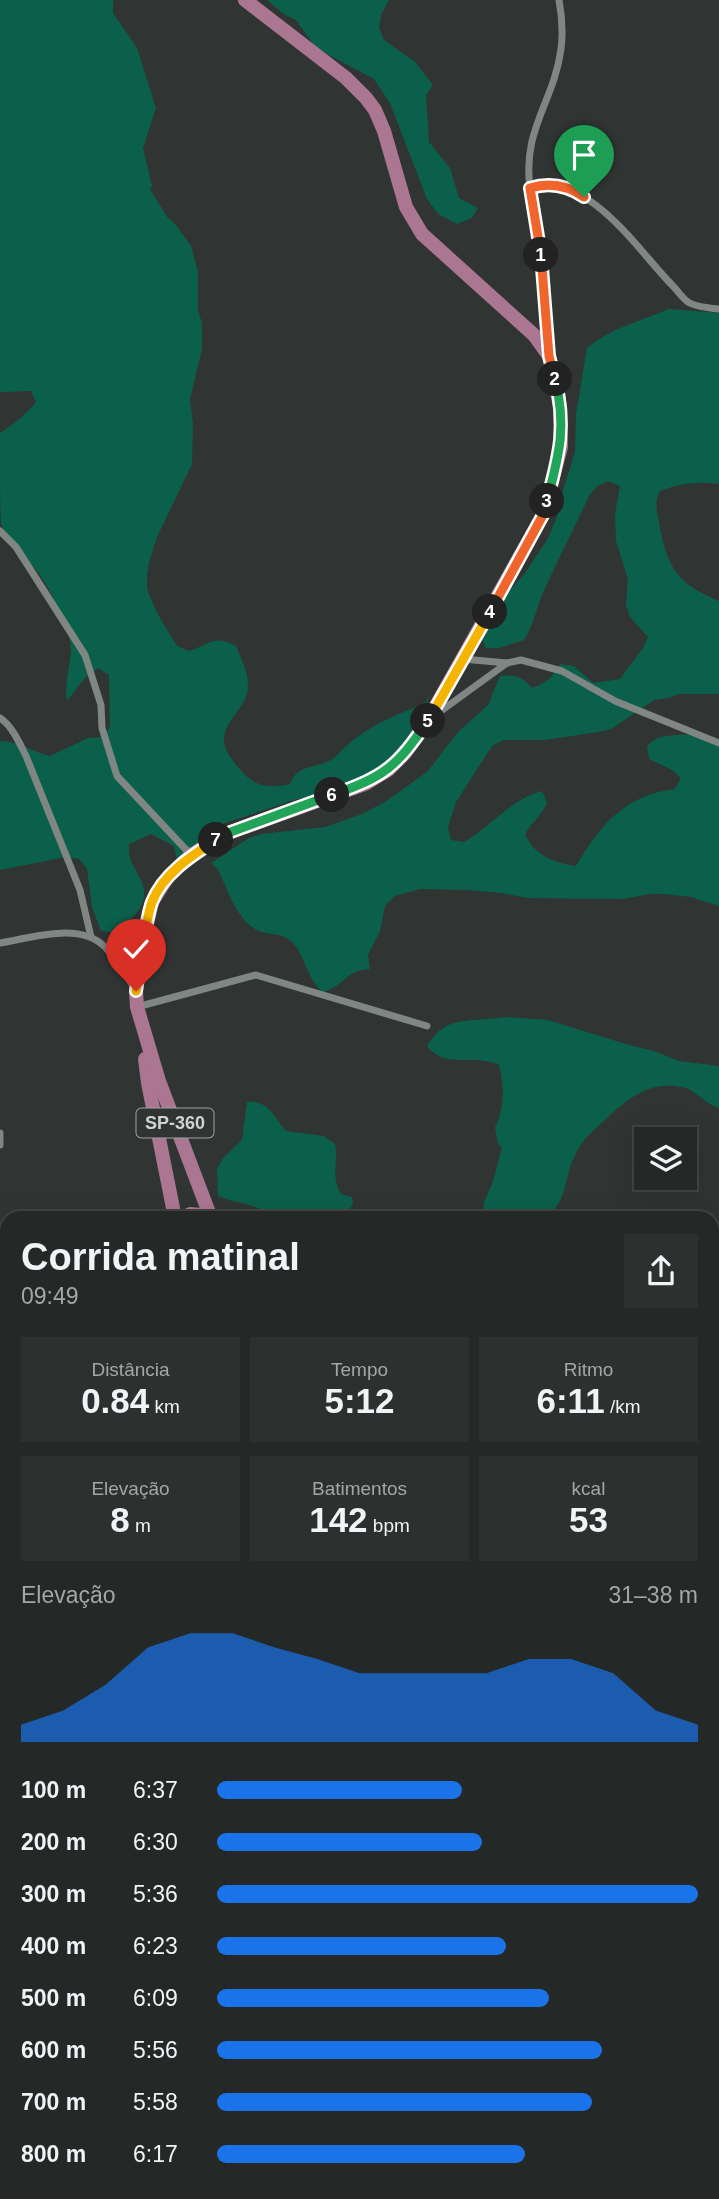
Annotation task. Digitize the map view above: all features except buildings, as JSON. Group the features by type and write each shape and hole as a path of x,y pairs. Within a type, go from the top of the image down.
{"main road":[{"name":"SP-360","path":"208,1211 159,1081 137,1007 136,991 143,942 152,902 167,878 191,855 228,833 365,784 397,762 428,720 543,515 561,447 560,406 549,356 534,335 422,234 405,207 384,131 375,110 366,98 345,78 245,0"},
{"name":"SP-360","path":"142,1026 148,1083 174,1211"}],"street":[{"path":"549,356 541,259 527,169 529,147 554,80 561,50 562,20 559,0"},
{"path":"530,188 542,184 571,188 621,227 688,302 719,309"},
{"path":"0,531 16,547 85,655 101,705 102,728 117,776 191,855"},
{"path":"463,659 507,663 521,660 562,671 615,701 719,743"},
{"path":"428,720 507,663"},
{"path":"0,718 5,720 26,756 83,898 91,937"},
{"path":"0,943 75,933 91,937 104,946 136,991"},
{"path":"137,1007 256,975 427,1026"},
{"path":"0,1133 0,1145"}],"green space":[{"path":"0,0 113,0 113,13 137,48 156,108 143,148 152,186 150,189 167,217 191,246 198,272 202,349 190,399 193,425 192,464 157,537 149,562 147,589 157,613 177,646 189,651 217,640 236,646 245,669 248,688 245,699 225,732 224,744 229,755 246,776 258,784 290,784 297,773 331,760 372,727 425,704 429,695 425,718 382,771 323,794 297,799 225,823 210,843 177,859 174,846 151,834 129,844 131,860 144,888 144,896 133,917 113,933 101,931 92,907 87,868 79,859 66,857 0,870 0,741 50,756 88,738 102,737 110,727 109,675 98,668 84,679 67,701 70,644 64,621 41,576 12,543 1,524 0,433 36,402 31,391 0,392"},
{"path":"267,0 389,0 381,15 379,28 384,40 415,62 433,85 426,95 429,142 450,168 459,198 478,208 472,218 457,224 438,214 427,199 390,103 374,79 316,48 296,20 285,15"},
{"path":"669,309 719,313 719,484 689,483 667,488 660,491 656,506 670,563 693,588 719,601 719,694 679,694 654,700 611,729 598,732 545,740 503,740 492,746 456,802 448,827 451,840 464,842 511,806 542,791 547,803 525,834 539,853 560,863 576,866 595,837 616,814 642,798 675,789 681,778 672,770 649,759 647,746 655,740 669,736 713,737 719,739 719,906 691,897 664,894 624,899 527,898 468,890 420,889 395,896 385,906 380,931 368,955 370,969 355,972 323,992 291,941 259,931 248,924 232,901 217,868 211,863 249,838 261,834 325,827 362,814 385,802 427,772 458,732 488,705 500,676 518,677 532,688 549,679 560,664 574,666 593,683 620,679 648,637 630,617 626,605 628,579 616,541 615,514 620,486 609,481 597,486 589,496 542,595 524,640 499,648 486,648 481,637 500,602 525,573 547,540 557,517 575,452 576,414 587,348 616,330"},
{"path":"506,1017 548,1020 679,1061 719,1066 719,1108 682,1087 651,1088 618,1108 584,1140 570,1166 559,1202 552,1211 484,1211 484,1202 502,1147 498,1144 495,1127 501,1113 503,1097 499,1065 480,1060 443,1057 427,1046 443,1028 461,1021"},
{"path":"247,1102 266,1106 286,1131 324,1136 335,1144 335,1175 338,1187 341,1194 352,1197 353,1204 348,1211 263,1211 218,1196 217,1169 223,1158 242,1140"}],"route":[{"path":"136,991 152,902 167,878 191,855 228,833 365,784 388,770 405,753 428,720 520,559 543,515 561,447 560,406 549,356 541,259 530,188 542,184 556,185 571,188 584,197"}]}
